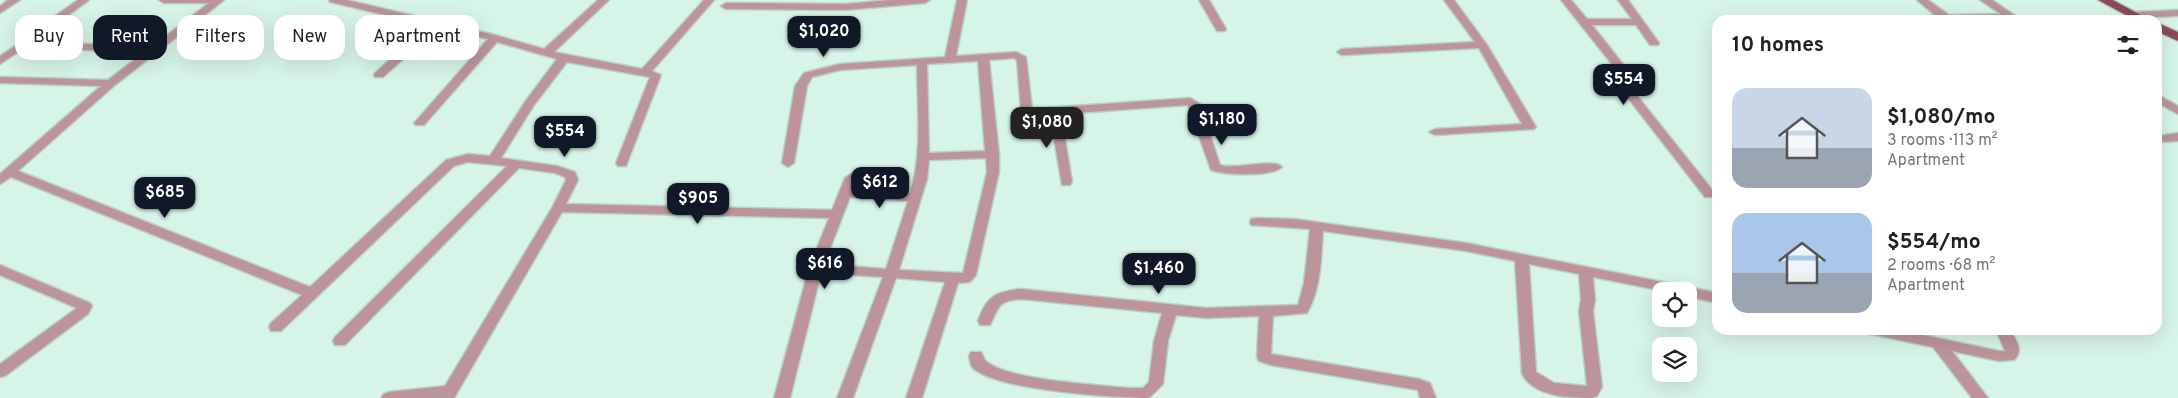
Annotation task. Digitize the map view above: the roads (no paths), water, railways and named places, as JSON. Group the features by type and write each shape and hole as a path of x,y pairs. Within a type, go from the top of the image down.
{"main road":[{"path":"2104,0 2134,15"},
{"path":"2162,29 2178,37"}],"street":[{"path":"0,10 15,0"},
{"path":"63,15 84,0"},
{"path":"164,0 213,0"},
{"path":"167,41 219,0"},
{"path":"334,0 398,15"},
{"path":"546,53 604,0"},
{"path":"645,72 709,0"},
{"path":"726,6 774,3 845,7 925,0"},
{"path":"950,60 962,0"},
{"path":"1204,0 1221,29"},
{"path":"1435,132 1530,127 1482,45 1449,0"},
{"path":"1566,0 1621,68 1617,73 1618,78 1709,194"},
{"path":"1623,0 1654,43"},
{"path":"1922,0 1943,15"},
{"path":"1985,0 2009,15"},
{"path":"2162,15 2178,13"},
{"path":"1584,22 1638,22"},
{"path":"479,34 564,58 656,75 622,163"},
{"path":"420,123 495,38"},
{"path":"1342,52 1482,45"},
{"path":"0,61 20,46 93,47"},
{"path":"788,163 801,86 808,75 840,67 1020,56 1027,111 1038,114 1190,102 1194,104 1215,167 1220,170 1229,171 1276,167"},
{"path":"493,160 529,104 564,58"},
{"path":"816,268 965,279 970,270 991,188 993,154 983,58"},
{"path":"142,60 111,83 5,176 311,293"},
{"path":"379,75 396,60"},
{"path":"845,398 891,273 916,197 923,158 922,62"},
{"path":"0,80 111,83"},
{"path":"2162,101 2178,111"},
{"path":"1055,112 1066,182"},
{"path":"2162,139 2178,137"},
{"path":"923,158 993,154"},
{"path":"276,327 450,163 468,158 493,160 515,165 557,170 571,175 572,180 558,208 448,394 389,398"},
{"path":"340,341 515,165"},
{"path":"782,398 816,268 851,178"},
{"path":"845,193 916,197"},
{"path":"558,208 837,214"},
{"path":"1256,222 1317,226 1466,248 1652,285"},
{"path":"986,321 991,303 1000,298 1021,294 1170,311 1266,313 1302,310 1306,306 1317,226"},
{"path":"1522,259 1529,374 1544,385 1559,389 1592,392 1595,388 1586,311 1588,300 1586,272"},
{"path":"0,270 85,306 83,311 0,372"},
{"path":"914,398 953,278"},
{"path":"1697,294 1712,297"},
{"path":"976,356 978,364 985,370 1013,378 1129,394 1147,393 1156,384 1161,341 1170,311"},
{"path":"1266,313 1264,357 1271,360 1419,385 1425,387 1428,398"},
{"path":"1898,335 1999,356 2009,356 2012,353 2012,347 2006,335"},
{"path":"1938,344 1980,398"}]}
